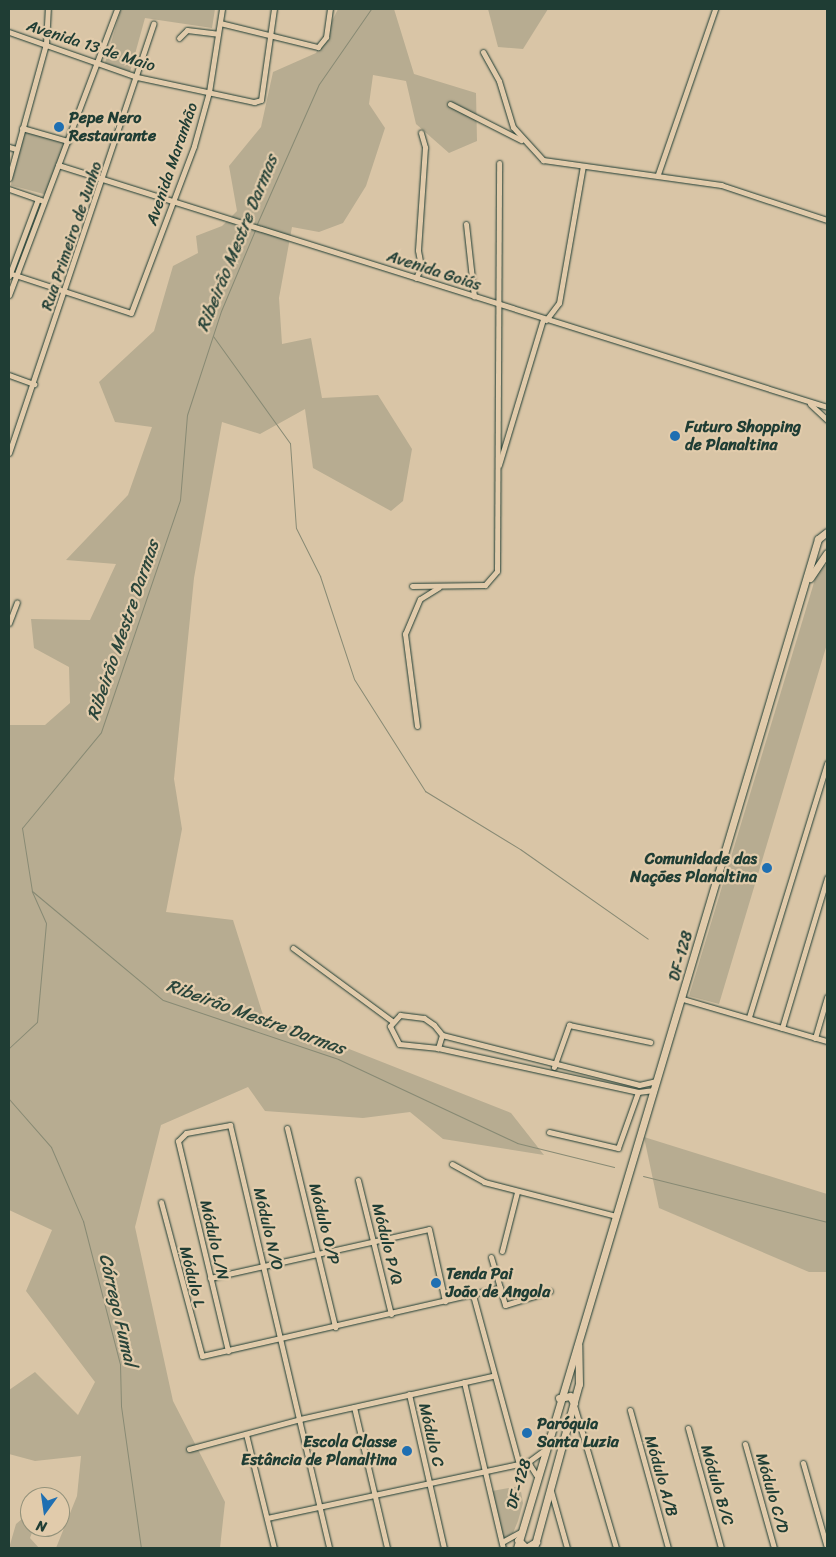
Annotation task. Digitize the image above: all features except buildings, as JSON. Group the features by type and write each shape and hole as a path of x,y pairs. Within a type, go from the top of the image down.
{"main road":[{"name":"DF-128","path":"517,1548 559,1398 683,999 810,578 818,543 825,532 827,524"},
{"name":"DF-128","path":"810,578 827,552 818,543"},
{"name":"DF-128","path":"535,1545 579,1380 577,1342"},
{"path":"559,1398 570,1396 574,1403"},
{"path":"519,1536 526,1548 535,1545"}],"street":[{"path":"9,178 13,151 22,128 46,44 48,9"},
{"path":"9,295 117,9"},
{"name":"Avenida Maranhão","path":"66,293 121,312 131,313 173,201 209,92 222,9"},
{"path":"271,36 274,9"},
{"path":"220,24 318,47 326,38 330,9"},
{"path":"658,174 715,9"},
{"name":"Rua Primeiro de Junho","path":"9,453 104,180 153,24"},
{"path":"179,38 187,30 218,34"},
{"name":"Avenida 13 de Maio","path":"9,32 137,77 254,102 261,100 271,36"},
{"path":"483,52 513,127 521,140 543,160 658,174 721,185 827,220"},
{"path":"450,104 503,134 521,140"},
{"path":"503,134 513,127"},
{"path":"22,128 68,141"},
{"path":"416,278 421,266 418,250 425,147 421,133"},
{"path":"9,147 13,151"},
{"path":"412,586 439,587 485,584 497,571 499,163"},
{"name":"Avenida Goiás","path":"58,165 545,320 827,407"},
{"path":"499,466 545,320 559,303 584,166"},
{"path":"9,189 46,201"},
{"path":"38,199 9,274 66,293"},
{"path":"466,224 474,296"},
{"path":"9,375 34,384"},
{"name":"Avenida Goiás","path":"803,401 827,420"},
{"path":"417,726 405,634 420,598 439,587"},
{"path":"9,623 17,602"},
{"path":"749,1018 827,763"},
{"path":"821,785 827,787"},
{"path":"782,1028 827,878"},
{"path":"293,948 392,1021"},
{"path":"815,1038 827,998"},
{"path":"683,999 827,1042"},
{"path":"654,1090 638,1092 438,1048 399,1044 391,1035 392,1021 400,1015 424,1018 442,1035 504,1053 640,1085 657,1081"},
{"path":"553,1072 568,1024 650,1042"},
{"path":"438,1048 442,1035"},
{"path":"502,1061 504,1053"},
{"path":"615,1087 617,1080"},
{"path":"549,1132 618,1148 638,1092"},
{"name":"Módulo N/O","path":"180,1135 230,1125 330,1548"},
{"name":"Módulo O/P","path":"288,1128 336,1327"},
{"name":"Módulo L/N","path":"180,1135 210,1278 228,1351"},
{"path":"452,1164 484,1182 616,1216"},
{"name":"Módulo P/Q","path":"358,1180 391,1314"},
{"path":"502,1251 518,1192"},
{"name":"Módulo L","path":"161,1202 202,1356 228,1351"},
{"path":"210,1278 429,1229 445,1301"},
{"path":"491,1257 505,1305 550,1292"},
{"path":"228,1351 500,1288"},
{"path":"473,1294 493,1376 518,1464"},
{"path":"189,1449 300,1419 493,1376"},
{"path":"464,1382 503,1545 519,1536"},
{"name":"Módulo C","path":"409,1394 444,1548"},
{"path":"574,1403 616,1548"},
{"path":"354,1407 387,1548"},
{"name":"Módulo A/B","path":"630,1410 668,1548"},
{"name":"Módulo B/C","path":"688,1428 721,1548"},
{"path":"246,1434 274,1548"},
{"name":"Módulo C/D","path":"745,1444 774,1548"},
{"path":"267,1518 528,1462 543,1451"},
{"path":"528,1462 536,1475"},
{"path":"803,1463 827,1548"},
{"path":"550,1490 566,1548"}],"shaded area":[{"path":"121,9 215,9 212,28 145,18 130,72 105,63"},
{"path":"338,9 394,9 414,74 476,93 477,141 449,153 416,124 406,81 373,75 369,104 385,128 366,186 343,223 319,232 292,227 279,298 282,344 311,338 322,398 378,395 412,449 403,501 391,511 313,468 305,409 260,434 222,422 194,578 174,779 182,829 166,912 233,920 263,1015 511,1113 544,1155 443,1139 410,1112 363,1118 265,1111 248,1087 161,1125 135,1227 173,1401 225,1502 220,1548 56,1548 60,1537 70,1537 70,1513 77,1496 81,1456 35,1461 9,1454 9,1390 35,1372 78,1415 95,1382 26,1291 52,1230 9,1210 9,725 45,725 70,703 69,667 34,648 31,619 90,620 116,564 66,560 128,495 152,427 115,422 99,382 154,331 173,266 198,253 196,236 222,226 237,211 229,166 261,127 273,72 316,53"},
{"path":"488,9 548,9 523,49 498,47"},
{"path":"25,132 65,143 50,196 11,185"},
{"path":"827,565 827,644 719,1004 689,996 819,566"},
{"path":"644,1137 827,1194 827,1272 809,1272 659,1208"},
{"path":"520,1486 523,1503 518,1521 513,1533 503,1539 492,1491"},
{"path":"20,1521 20,1537 30,1537 39,1548 9,1548 16,1524"}],"waterway":[{"name":"Ribeirão Mestre Darmas","path":"256,226 319,84 371,9"},
{"name":"Ribeirão Mestre Darmas","path":"9,1048 37,1022 46,923 32,891 22,828 101,732 180,500 187,415 221,311 255,230"},
{"path":"213,336 290,443 296,528 320,576 354,679 425,791 520,849 648,939"},
{"name":"Ribeirão Mestre Darmas","path":"32,891 163,1000 338,1059 517,1143 614,1167"},
{"name":"Córrego Fumal","path":"9,1099 51,1147 83,1221 120,1364 121,1406 141,1548"},
{"name":"Ribeirão Mestre Darmas","path":"643,1176 827,1222"}],"place":[{"name":"Pepe Nero Restaurante","path":"59,127"},
{"name":"Futuro Shopping de Planaltina","path":"675,436"},
{"name":"Comunidade das Nações Planaltina","path":"767,868"},
{"name":"Tenda Pai João de Angola","path":"436,1283"},
{"name":"Paróquia Santa Luzia","path":"527,1433"},
{"name":"Escola Classe Estância de Planaltina","path":"407,1451"}]}
